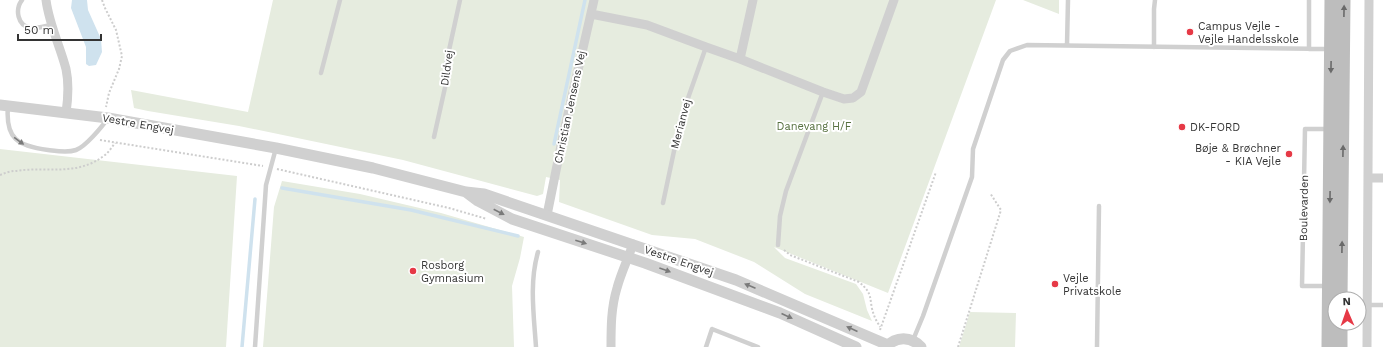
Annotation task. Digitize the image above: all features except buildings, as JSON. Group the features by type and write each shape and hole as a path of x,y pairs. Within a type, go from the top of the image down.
{"main road":[{"path":"1331,0 1332,49 1337,129"},
{"path":"1328,347 1337,290 1337,129 1344,0"},
{"path":"1341,331 1341,347"}],"street":[{"path":"46,0 51,25 66,71 66,113"},
{"name":"Christian Jensens Vej","path":"548,215 563,136 594,0"},
{"path":"740,58 753,0"},
{"path":"591,14 647,25 706,48 740,58 844,99 853,98 861,92 894,0"},
{"path":"1367,347 1369,0"},
{"name":"Vestre Engvej","path":"4,106 66,113 107,114 373,168 466,192 484,194 736,280 884,344"},
{"path":"1368,178 1383,178"},
{"name":"Vestre Engvej","path":"466,192 478,201 512,219 628,257 780,313 856,347"},
{"path":"611,347 610,327 613,306 617,288 632,244"},
{"path":"884,344 897,339 908,339 917,344"}],"lane":[{"path":"22,0 18,6 18,15 23,25 32,28 51,25"},
{"path":"321,73 340,0"},
{"name":"Dildvej","path":"434,137 446,83 446,64 460,0"},
{"path":"1067,45 1068,0"},
{"path":"1154,47 1155,0"},
{"path":"1309,0 1309,49"},
{"path":"917,344 923,316 972,177 973,150 1003,60 1010,52 1027,45 1332,49"},
{"name":"Merianvej","path":"663,203 681,118 706,48"},
{"path":"778,245 780,216 786,192 823,92"},
{"path":"4,106 7,114 9,129 13,137 20,143 36,148 60,151 77,150 95,135 107,114"},
{"name":"Boulevarden","path":"1337,129 1305,129 1302,286 1337,290"},
{"path":"255,347 266,185 276,148"},
{"path":"1097,347 1099,206"},
{"path":"544,230 548,215"},
{"path":"536,347 533,295 534,267 538,252"},
{"path":"1368,305 1383,305"},
{"path":"706,347 712,329 758,347"}],"path":[{"path":"102,0 116,30 122,56 119,69 109,93 107,114"},
{"path":"0,175 14,171 65,170 78,168 92,163 106,154 115,143"},
{"path":"880,327 936,172"},
{"path":"958,347 1001,210 990,193"},
{"path":"778,245 790,255 859,282 866,288 871,298 874,314 880,327 884,344"}],"green space":[{"name":"Danevang H/F","path":"273,0 996,0 888,293 774,247 785,258 856,284 863,294 867,310 872,321 805,294 754,262 695,239 652,235 559,202 560,180 546,177 543,194 537,196 403,160 239,126 134,108 131,90 248,112"},
{"path":"1023,0 1059,0 1059,14"},
{"path":"0,149 237,176 226,347 0,347"},
{"name":"Rosborg Gymnasium","path":"282,181 360,194 441,213 524,237 512,286 514,347 263,347 274,207"},
{"path":"970,312 1016,313 1015,347 959,347"}],"water":[{"path":"72,0 87,0 88,10 101,39 102,52 96,65 89,66 86,64 86,47 71,8"}],"waterway":[{"path":"554,144 585,0"},
{"path":"282,188 411,210 518,236"},
{"path":"242,347 255,199"}],"place":[{"name":"Campus Vejle - Vejle Handelsskole","path":"1190,32"},
{"name":"DK-FORD","path":"1182,127"},
{"name":"Bøje & Brøchner - KIA Vejle","path":"1289,154"},
{"name":"Rosborg Gymnasium","path":"413,271"},
{"name":"Vejle Privatskole","path":"1055,284"}]}
